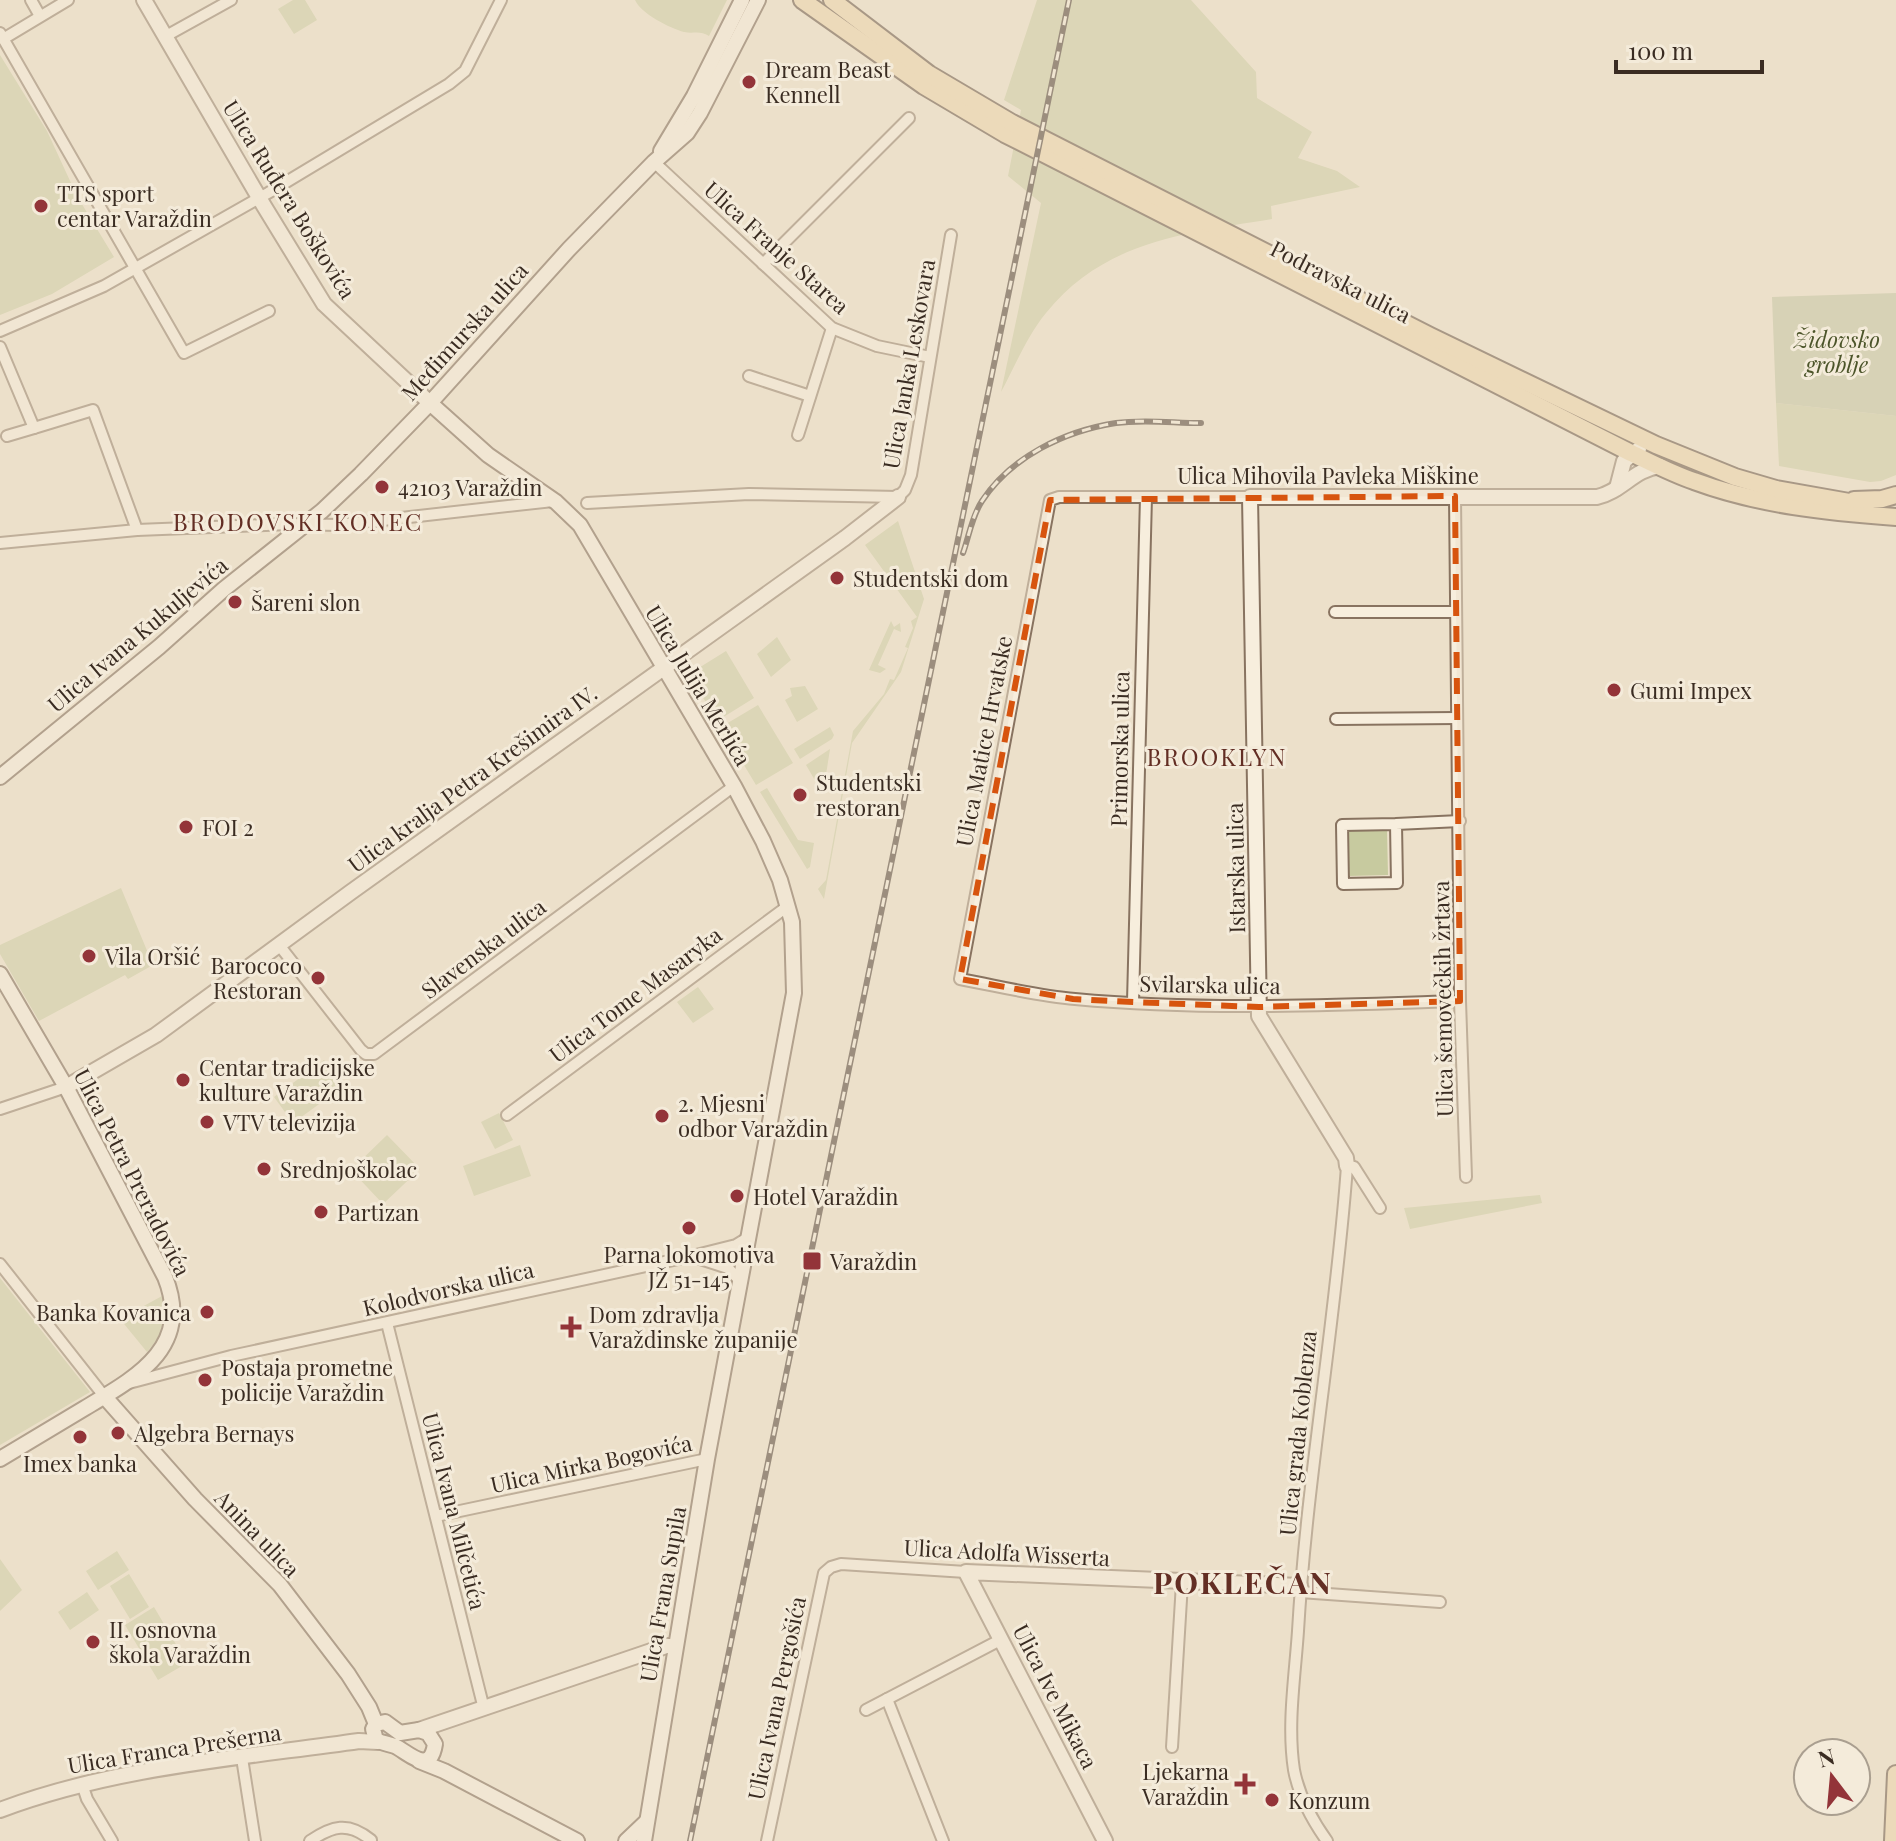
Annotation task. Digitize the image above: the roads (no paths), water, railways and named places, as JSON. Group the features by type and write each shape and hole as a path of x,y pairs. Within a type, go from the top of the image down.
{"main road":[{"name":"Ulica Ruđera Boškovića","path":"144,0 324,304 430,403"},
{"path":"746,4 770,0"},
{"name":"Podravska ulica","path":"802,0 924,86 1005,134 1631,453 1723,491 1768,502 1896,507"},
{"name":"Podravska ulica","path":"832,0 929,74 1012,123 1443,342 1656,445 1735,477 1832,506 1896,517"},
{"name":"Međimurska ulica","path":"304,526 340,496 430,403 569,249 654,162 678,142 700,113 746,4"},
{"name":"Ulica Julija Merlića","path":"430,403 488,455 553,501 580,525 734,786 780,880 794,937 795,979 783,1060 749,1237"},
{"path":"1609,441 1621,469"},
{"path":"1617,488 1621,469 1631,453 1656,445"},
{"name":"Ulica Mihovila Pavleka Miškine","path":"1250,497 1586,497 1606,495 1636,473 1660,466"},
{"path":"1832,506 1896,495"},
{"name":"Ulica kralja Petra Krešimira IV.","path":"66,1087 156,1035 898,497"},
{"name":"Istarska ulica","path":"1250,497 1259,1016 1346,1158 1347,1166"},
{"path":"1832,506 1896,529"},
{"name":"Ulica Ivana Kukuljevića","path":"0,777 304,526"},
{"name":"Ulica Petra Preradovića","path":"0,974 66,1087 170,1289 173,1317 166,1343 143,1371 0,1459"},
{"name":"Ulica Frana Supila","path":"644,1841 707,1459 749,1237"},
{"name":"Anina ulica","path":"104,1396 195,1499 280,1585 348,1674 369,1707 378,1730"},
{"name":"Ulica Adolfa Wisserta","path":"966,1572 1300,1589"},
{"name":"Ulica Ive Mikaca","path":"966,1572 1105,1841"},
{"path":"378,1730 400,1733 419,1730 666,1646 675,1646"},
{"path":"419,1761 428,1758 443,1722"},
{"path":"378,1730 419,1761 577,1841"},
{"name":"Ulica Franca Prešerna","path":"0,1810 82,1784 359,1741 378,1730"},
{"path":"419,1730 428,1733 444,1771"},
{"path":"1893,1841 1896,1774"},
{"path":"626,1841 646,1821"}],"street":[{"path":"31,0 40,16"},
{"path":"68,0 2,36 184,353 269,311"},
{"path":"166,36 231,0"},
{"path":"0,331 46,313 137,267 259,198 459,76 472,59 501,0"},
{"path":"763,264 909,118"},
{"name":"Ulica Franje Starea","path":"654,162 832,328 877,346 930,357"},
{"name":"Ulica Janka Leskovara","path":"898,497 905,490 911,475 951,235"},
{"path":"798,435 832,328"},
{"path":"0,347 34,428"},
{"path":"749,376 810,396"},
{"path":"7,436 93,410 137,530"},
{"path":"587,503 749,494 898,497"},
{"name":"Ulica šemovečkih žrtava","path":"1455,496 1460,1001 1466,1177"},
{"name":"Ulica Mihovila Pavleka Miškine","path":"1047,511 1054,497 1250,497"},
{"name":"Primorska ulica","path":"1133,1002 1146,497"},
{"path":"0,543 137,530 338,525 553,501"},
{"name":"Ulica Matice Hrvatske","path":"960,979 1047,511"},
{"path":"1335,612 1455,612"},
{"path":"1336,719 1457,718"},
{"name":"Slavenska ulica","path":"279,945 361,1050 374,1054 734,786"},
{"name":"Ulica šemovečkih žrtava","path":"1396,824 1397,883 1343,884 1342,825 1460,821"},
{"name":"Ulica Tome Masaryka","path":"507,1115 788,906"},
{"name":"Svilarska ulica","path":"960,979 1073,999 1133,1002 1259,1007 1460,1001"},
{"path":"0,1109 66,1087"},
{"path":"1347,1166 1354,1167 1380,1208"},
{"name":"Ulica grada Koblenza","path":"1327,1841 1304,1803 1293,1758 1300,1589 1347,1166"},
{"name":"Kolodvorska ulica","path":"124,1385 213,1360 718,1250 749,1237"},
{"path":"692,1256 728,1268 740,1281"},
{"path":"0,1264 104,1396"},
{"name":"Ulica Ivana Milčetića","path":"387,1323 484,1709"},
{"name":"Ulica Mirka Bogovića","path":"436,1516 707,1459"},
{"name":"Ulica Adolfa Wisserta","path":"831,1567 841,1564 966,1572"},
{"name":"Ulica Ivana Pergošića","path":"767,1841 820,1582 831,1567"},
{"path":"1172,1747 1182,1583"},
{"name":"Ulica Adolfa Wisserta","path":"1300,1589 1440,1602"},
{"path":"866,1710 1002,1639"},
{"path":"887,1699 943,1841"},
{"path":"242,1758 255,1841"},
{"path":"82,1784 87,1799 112,1841"},
{"path":"310,1841 326,1831 343,1826 361,1832 371,1840"}],"railway":[{"path":"690,1841 1069,0"},
{"path":"963,553 982,501 1008,471 1040,448 1077,432 1116,423 1201,423"}],"place":[{"name":"Dream Beast Kennell","path":"749,82"},
{"name":"TTS sport centar Varaždin","path":"41,206"},
{"name":"42103 Varaždin","path":"382,487"},
{"name":"Studentski dom","path":"837,578"},
{"name":"Šareni slon","path":"235,602"},
{"name":"Gumi Impex","path":"1614,690"},
{"name":"Studentski restoran","path":"800,795"},
{"name":"FOI 2","path":"186,827"},
{"name":"Vila Oršić","path":"89,956"},
{"name":"Barococo Restoran","path":"318,978"},
{"name":"Centar tradicijske kulture Varaždin","path":"183,1080"},
{"name":"2. Mjesni odbor Varaždin","path":"662,1116"},
{"name":"VTV televizija","path":"207,1122"},
{"name":"Srednjoškolac","path":"264,1169"},
{"name":"Hotel Varaždin","path":"737,1196"},
{"name":"Partizan","path":"321,1212"},
{"name":"Parna lokomotiva JŽ 51-145","path":"689,1228"},
{"name":"Varaždin","path":"812,1261"},
{"name":"Banka Kovanica","path":"207,1312"},
{"name":"Dom zdravlja Varaždinske županije","path":"571,1327"},
{"name":"Postaja prometne policije Varaždin","path":"205,1380"},
{"name":"Algebra Bernays","path":"118,1433"},
{"name":"Imex banka","path":"80,1437"},
{"name":"II. osnovna škola Varaždin","path":"93,1642"},
{"name":"Ljekarna Varaždin","path":"1245,1784"},
{"name":"Konzum","path":"1272,1800"}],"district":[{"name":"BRODOVSKI KONEC","path":"298,521"},
{"name":"BROOKLYN","path":"1217,756"},
{"name":"POKLEČAN","path":"1243,1582"}],"park label":[{"name":"Židovsko groblje","path":"1837,352"}]}
